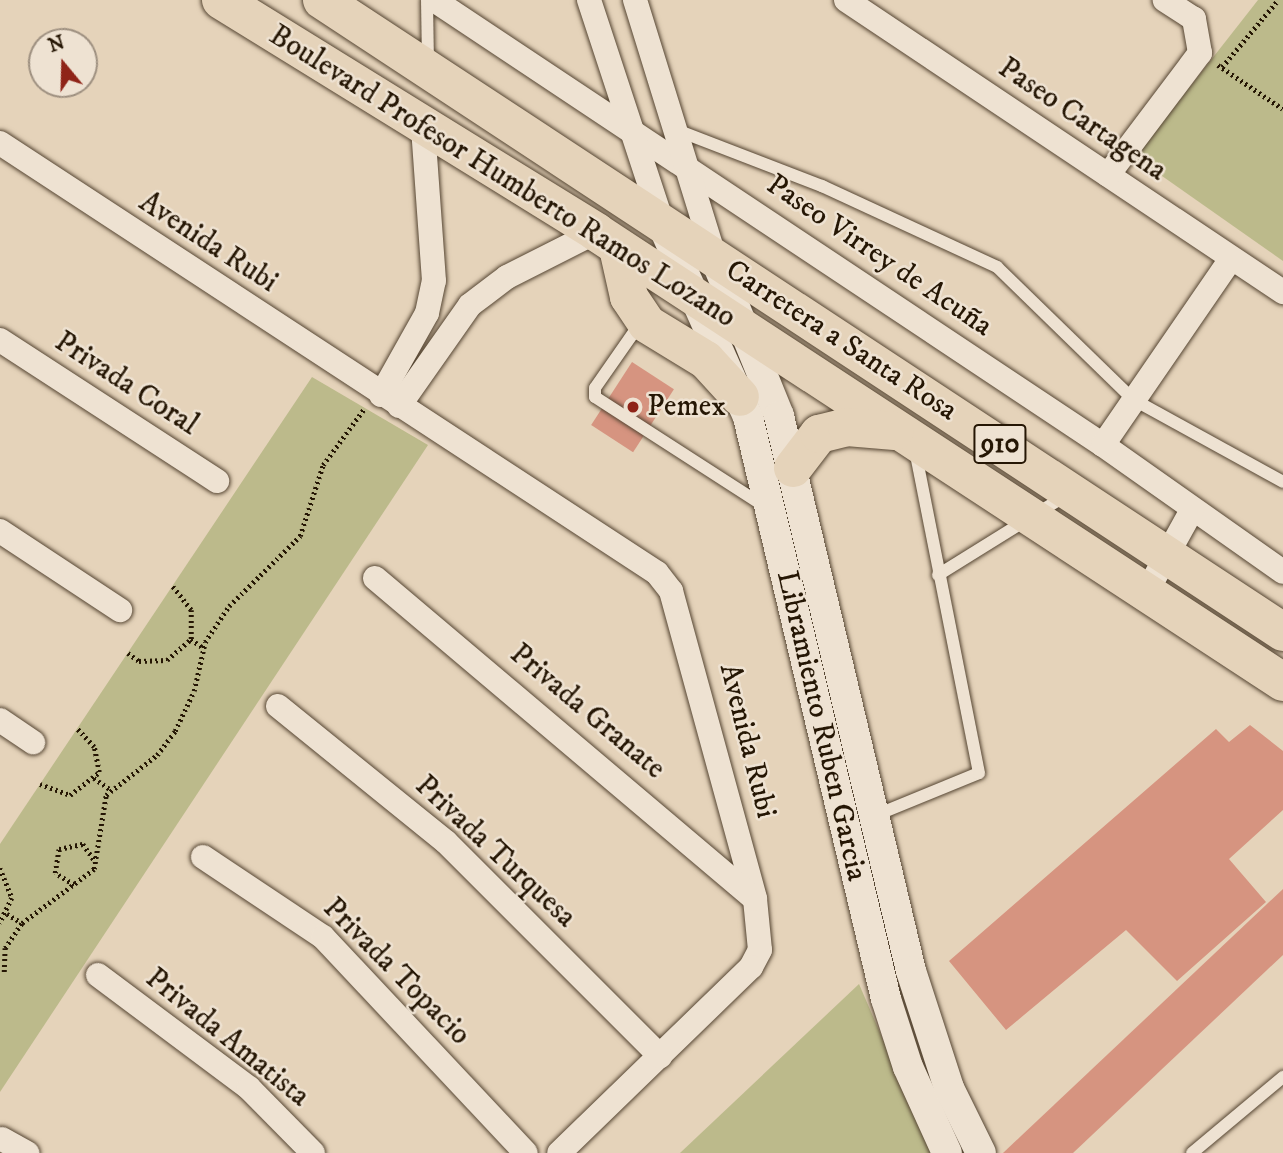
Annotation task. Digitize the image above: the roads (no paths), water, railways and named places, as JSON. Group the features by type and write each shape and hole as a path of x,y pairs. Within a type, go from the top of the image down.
{"main road":[{"name":"Boulevard Profesor Humberto Ramos Lozano","path":"221,0 607,240 748,332"},
{"name":"Boulevard Profesor Humberto Ramos Lozano","path":"322,0 715,258"},
{"path":"607,240 629,296 643,319 706,360 740,397"},
{"name":"Carretera a Santa Rosa","path":"715,258 1167,553 1283,632"},
{"name":"Carretera a Santa Rosa","path":"748,332 904,437 1283,682"},
{"path":"793,468 818,434 847,427 904,437"}],"street":[{"name":"Paseo Virrey de Acuña","path":"434,0 684,163 1103,445 1283,572"},
{"path":"589,0 628,127 663,226"},
{"path":"635,0 715,258"},
{"name":"Paseo Cartagena","path":"846,0 1283,292"},
{"path":"1108,175 1200,53 1194,19 1165,0"},
{"path":"386,398 427,313 434,281 423,128"},
{"name":"Avenida Rubi","path":"0,143 657,573 671,591 755,899 761,939 757,959 559,1153"},
{"name":"Libramiento Ruben Garcia","path":"663,226 740,397 770,510 887,999 908,1067 947,1153"},
{"path":"386,398 470,305 508,277 607,240"},
{"name":"Libramiento Ruben Garcia","path":"715,258 748,332 793,468 873,816 937,1056 981,1153"},
{"path":"1103,445 1231,259"},
{"name":"Privada Coral","path":"0,340 217,481"},
{"path":"1146,593 1192,510"},
{"path":"0,531 120,610"},
{"name":"Privada Granate","path":"375,578 755,899"},
{"name":"Privada Turquesa","path":"278,706 446,842 660,1056"},
{"path":"0,720 33,742"},
{"name":"Privada Topacio","path":"203,857 323,937 526,1153"},
{"name":"Privada Amatista","path":"98,975 249,1088 313,1153"},
{"path":"2,1139 27,1153"}],"lane":[{"path":"427,0 428,71"},
{"path":"674,129 822,186 997,267 1134,400 1283,482"},
{"path":"643,319 594,388 595,397 770,510"},
{"path":"873,816 978,776 938,575 904,437"},
{"path":"938,575 1032,519 1072,491"},
{"path":"1192,1153 1283,1077"}],"place":[{"name":"Pemex","path":"633,407"}]}
